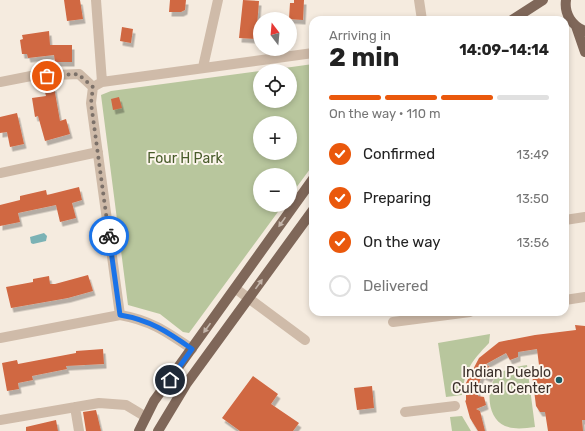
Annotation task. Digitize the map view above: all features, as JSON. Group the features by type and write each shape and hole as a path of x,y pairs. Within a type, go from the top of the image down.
{"main road":[{"path":"518,16 543,0"},
{"path":"566,0 565,5 577,25 585,52"},
{"path":"139,431 154,401 236,289 309,185"},
{"path":"158,431 187,383 309,216"}],"street":[{"path":"96,0 102,82"},
{"path":"203,67 218,0"},
{"path":"419,0 421,16"},
{"path":"93,87 102,82 309,54"},
{"path":"0,82 31,76 78,74 93,87"},
{"path":"93,87 91,103 120,315"},
{"path":"0,173 98,152"},
{"path":"569,219 585,217"},
{"path":"236,289 305,340"},
{"path":"569,299 585,297"},
{"path":"0,338 120,315 138,318 162,328 192,349"},
{"path":"393,322 439,316"},
{"path":"0,420 99,402 126,405 146,417"},
{"path":"405,412 455,406"},
{"path":"76,407 79,431"}],"green space":[{"name":"Four H Park","path":"309,65 309,170 297,187 297,168 253,168 253,212 278,212 189,333 183,332 160,314 128,305 101,95 111,91 253,72 253,108 297,108 297,66"},
{"path":"490,334 489,343 473,361 467,372 462,395 446,397 438,343"},
{"path":"527,365 535,427 517,428 505,426 499,422 492,411 490,404 490,389 496,377 502,372 510,368"},
{"path":"462,416 471,431 452,431 450,417"}],"water":[{"path":"44,233 47,236 46,241 33,244 31,243 30,237"}],"building":[{"path":"64,0 80,0 83,19 67,21"},
{"path":"170,0 186,0 185,10 181,12 169,12"},
{"path":"243,0 259,1 258,12 253,12 253,39 239,38"},
{"path":"294,0 304,0 303,20 297,20 297,12 289,12 290,3 294,3"},
{"path":"122,27 133,29 131,43 120,41"},
{"path":"49,31 50,45 72,45 72,62 55,62 54,55 28,58 27,54 22,54 20,40 23,39 22,35"},
{"path":"54,87 60,121 66,119 70,134 45,141 38,116 35,117 32,98 46,96 44,88"},
{"path":"119,97 122,108 113,110 111,99"},
{"path":"17,113 24,144 10,147 7,132 0,133 0,117"},
{"path":"79,187 82,200 72,203 76,218 60,222 56,205 18,213 20,222 0,226 0,205 20,200 20,196 46,190 47,195"},
{"path":"88,275 93,291 68,298 11,308 6,287 33,282 33,279 49,276 50,284 55,284"},
{"name":"Indian Pueblo Cultural Center","path":"575,325 585,326 585,420 582,420 583,431 548,431 545,412 540,412 536,406 532,374 540,373 537,349 518,352 518,357 510,360 506,353 486,364 494,371 489,378 482,375 478,386 478,396 484,397 486,405 476,409 480,411 485,431 478,431 470,418 465,400 466,401 466,383 479,358 499,342 535,335 576,330"},
{"path":"103,349 104,364 66,366 67,369 32,376 33,380 18,383 19,389 7,391 2,363 17,360 18,364 76,353 76,351"},
{"path":"253,376 278,394 271,404 299,423 293,431 240,431 222,418"},
{"path":"372,386 374,408 357,410 354,388"},
{"path":"96,410 101,431 86,431 83,412"},
{"path":"56,420 58,431 26,431 26,427"}],"way so far":[{"path":"47,76 78,74 93,87 91,103 109,236"}],"place":[{"name":"Indian Pueblo Cultural Center","path":"559,380"}],"route":[{"path":"109,236 120,315 138,318 162,328 192,349 170,380"}]}
